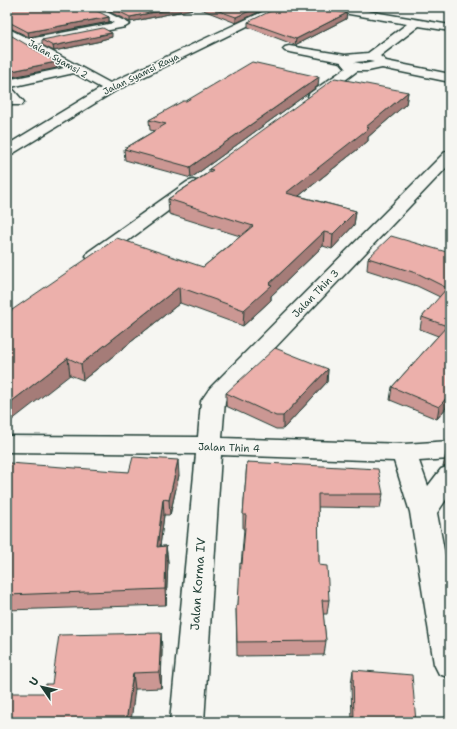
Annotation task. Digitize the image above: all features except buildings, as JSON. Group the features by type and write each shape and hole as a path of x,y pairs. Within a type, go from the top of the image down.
{"street":[{"name":"Jalan Syamsi Raya","path":"7,151 110,88 281,7"},
{"path":"326,7 450,28"},
{"path":"29,42 125,24 106,15"},
{"path":"289,49 370,68 417,22"},
{"name":"Jalan Syamsi 2","path":"7,30 110,88"},
{"path":"376,61 450,78"},
{"path":"303,104 351,63"},
{"path":"7,84 75,69"},
{"path":"7,90 17,102 7,104"},
{"name":"Jalan Thin 3","path":"209,446 214,401 218,393 450,154"},
{"path":"84,264 207,175"},
{"name":"Jalan Thin 4","path":"7,444 209,446 404,453 450,450"},
{"name":"Jalan Korma IV","path":"187,722 209,446"},
{"path":"404,453 423,512 450,654"},
{"path":"423,512 450,475"}]}
